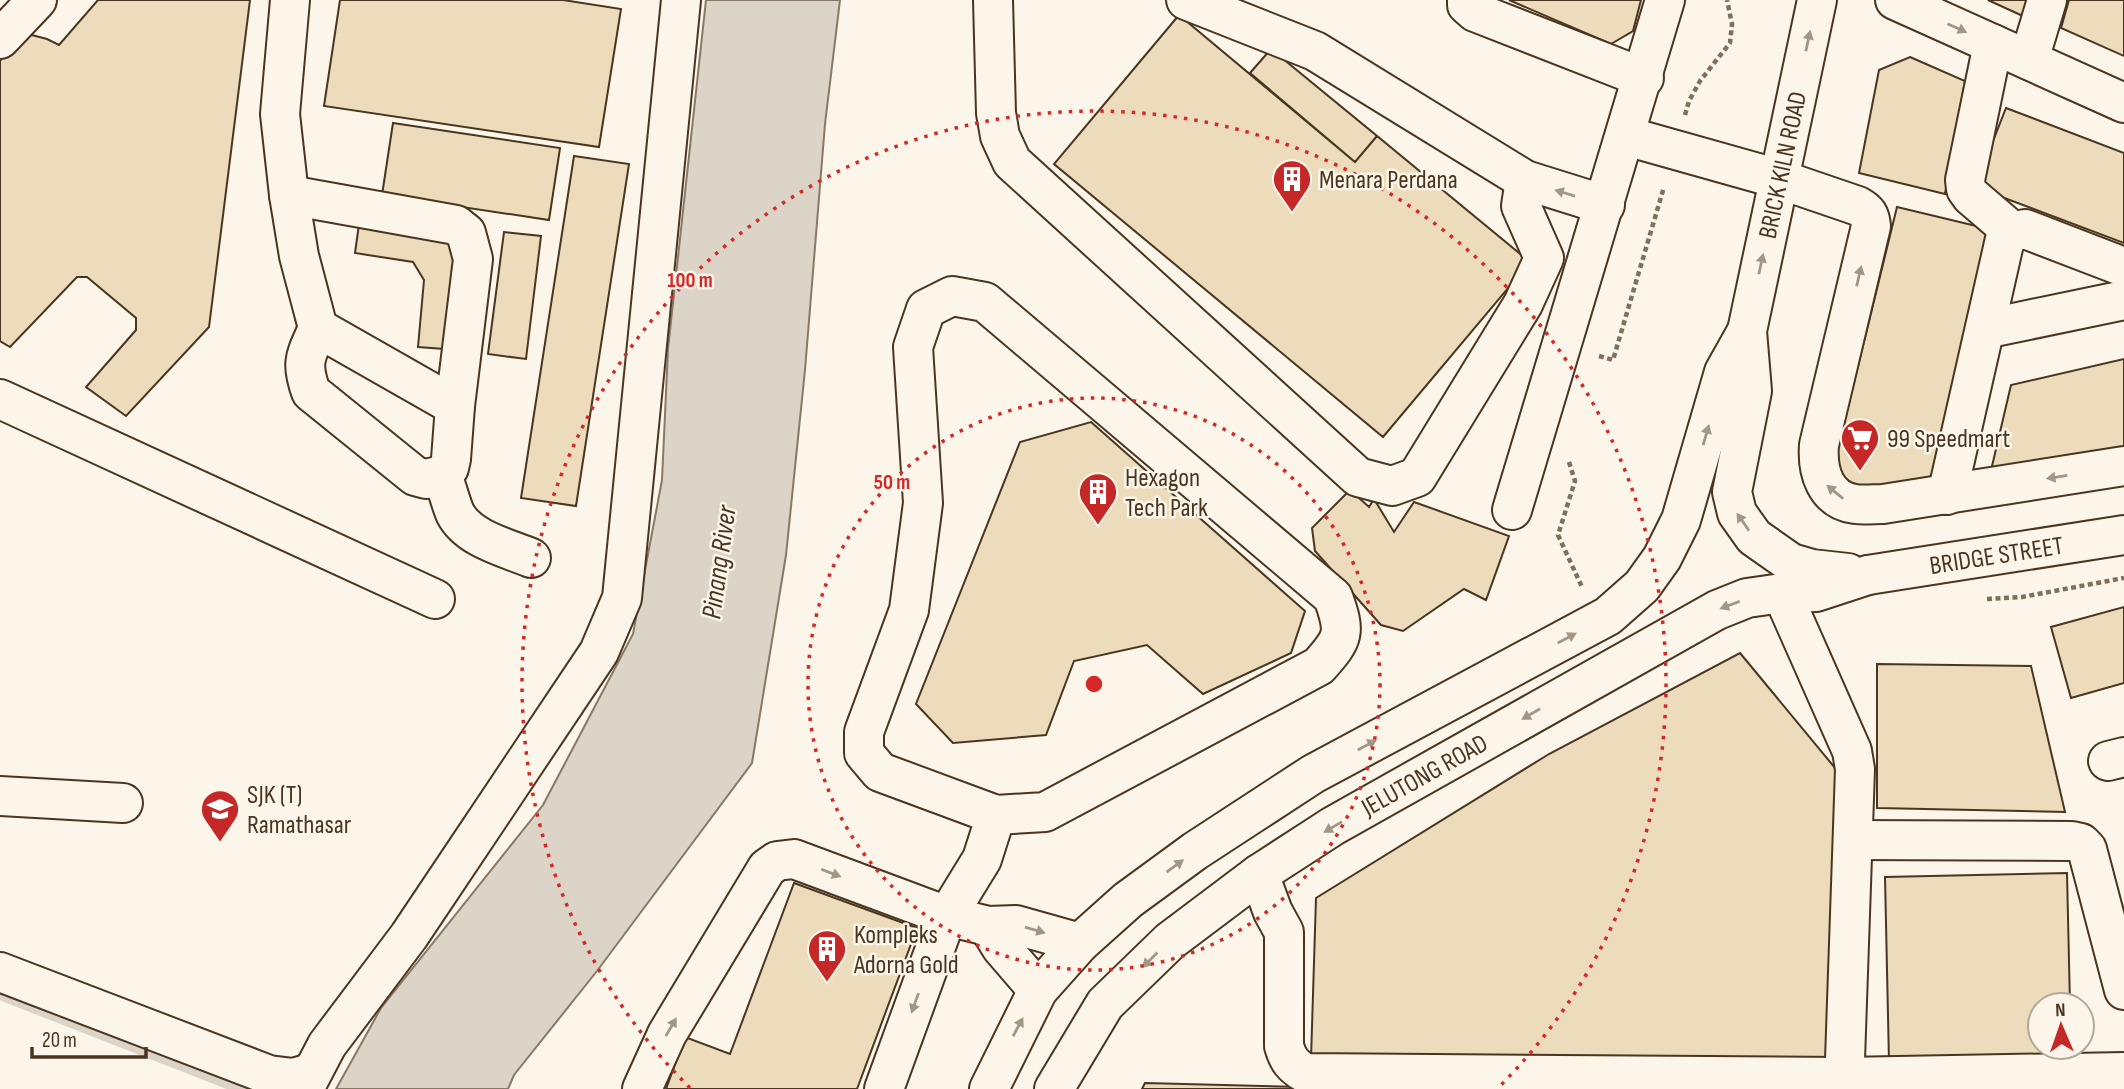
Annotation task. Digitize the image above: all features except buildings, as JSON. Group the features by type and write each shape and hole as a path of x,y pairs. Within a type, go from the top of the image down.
{"main road":[{"path":"0,39 37,0"},
{"path":"289,195 456,225 466,233 473,259 451,459 449,468 442,475 426,479 415,476 311,392 306,377 304,362 318,328 299,256 289,195 280,114 290,0"},
{"path":"0,972 269,1075 307,1081 327,1045 409,936 599,652 622,598 681,0"},
{"path":"993,0 996,113 1000,136 1012,162 1358,477 1392,486 1417,477 1523,304 1544,258 1521,206 1525,180"},
{"path":"1186,0 1315,51 1525,180 1605,205"},
{"path":"1467,0 1467,5 1475,12 1644,78"},
{"path":"1512,510 1644,78 1665,0"},
{"name":"BRICK KILN ROAD","path":"1817,0 1747,331 1752,391 1732,492 1737,513 1754,537 1791,563 1812,569 1868,575"},
{"path":"1895,0 2124,103"},
{"path":"2029,60 2048,0"},
{"path":"1993,44 1965,180 1966,189 1971,196 2013,232"},
{"path":"1626,136 1675,152 1779,179 1858,206 1866,210 1871,218 1819,445 1818,464 1822,480 1835,494 1853,504 1883,504 2124,466"},
{"path":"1947,495 2005,240 2013,232 2025,229 2124,267"},
{"path":"1544,258 1586,269"},
{"path":"952,296 985,302 1333,597 1342,623 1338,645 1319,666 1045,812 996,815 880,772 864,753 864,732 909,610 923,503 913,347 926,309 952,296"},
{"path":"1985,329 2124,300"},
{"path":"318,328 455,406"},
{"name":"BRICK KILN ROAD","path":"1642,586 1662,558 1681,520 1724,372 1747,331"},
{"path":"0,399 435,599"},
{"path":"442,475 456,514 466,527 483,538 531,558"},
{"name":"BRIDGE STREET","path":"1868,575 2124,535"},
{"name":"JELUTONG ROAD","path":"1054,1089 1105,1004 1170,941 1259,874 1333,826 1717,610 1747,598 1816,592 1868,575"},
{"name":"JELUTONG ROAD","path":"989,1089 1038,990 1080,943 1128,900 1195,851 1313,774 1608,616 1642,586"},
{"path":"1782,593 1852,751 1855,769 1844,1083"},
{"path":"0,796 123,803"},
{"path":"884,1089 947,916 982,859 996,815"},
{"path":"1853,840 2081,843 2087,849 2124,990"},
{"path":"642,1089 667,1034 768,868 777,861 794,859 947,916 988,926 1016,925 1080,943"},
{"path":"1259,874 1273,912 1284,932 1284,1046 1287,1058 1294,1067 1306,1073 1844,1083 2124,1072"},
{"path":"988,926 1001,947 1038,990"}],"path":[{"path":"1592,368 1598,355 1613,359 1689,100 1700,81 1730,43 1732,24 1727,0"},
{"path":"1566,456 1575,481 1558,536 1585,593"}],"water":[{"name":"Pinang River","path":"706,0 840,0 825,124 805,370 786,555 752,763 597,971 514,1075 508,1089 336,1089 381,1008 543,805 633,634 662,480 668,349"}],"waterway":[{"path":"0,994 243,1089"}],"place":[{"name":"Menara Perdana","path":"1292,213"},
{"name":"99 Speedmart","path":"1860,472"},
{"name":"Hexagon Tech Park","path":"1098,526"},
{"name":"SJK (T) Ramathasar","path":"220,843"},
{"name":"Kompleks Adorna Gold","path":"827,983"}]}
